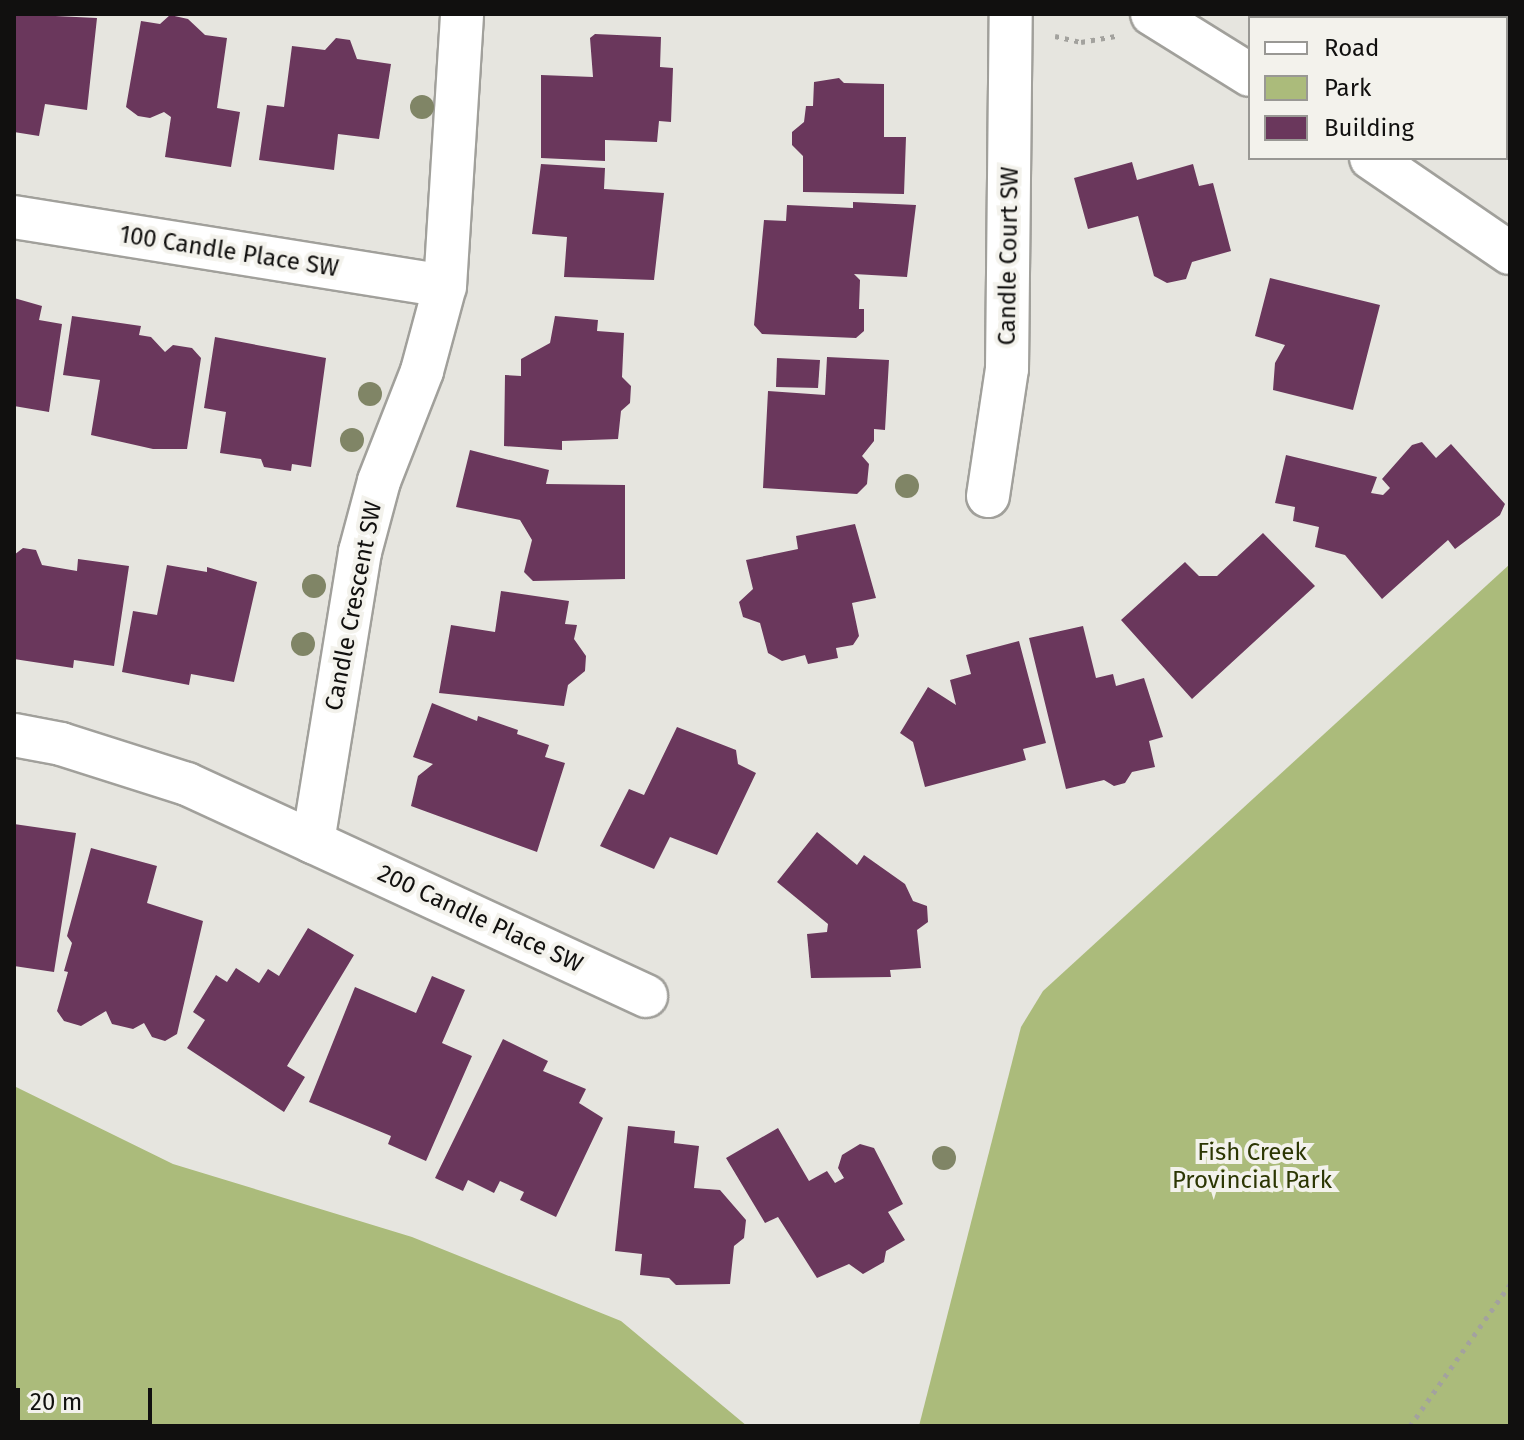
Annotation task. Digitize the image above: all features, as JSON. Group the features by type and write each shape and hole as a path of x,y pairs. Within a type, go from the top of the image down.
{"street":[{"name":"Candle Crescent SW","path":"313,842 360,552 379,481 422,371 445,286 462,14"},
{"name":"Candle Court SW","path":"988,496 1007,369 1012,20"},
{"path":"1140,25 1248,74"},
{"path":"1374,160 1510,253"},
{"name":"100 Candle Place SW","path":"14,217 445,286"},
{"path":"14,735 61,744 187,784 313,842"},
{"name":"200 Candle Place SW","path":"313,842 646,996"}],"path":[{"path":"1012,20 1081,42 1140,25"},
{"path":"1410,1426 1510,1284"}],"green space":[{"name":"Fish Creek Provincial Park","path":"1510,564 1510,1426 919,1426 1021,1027 1043,991"},
{"path":"14,1086 173,1164 412,1237 621,1321 747,1426 14,1426"}],"building":[{"path":"14,14 97,18 87,110 45,104 39,136 14,132"},
{"path":"1510,14 1510,97 1508,16 1448,16"},
{"path":"170,15 188,19 205,35 227,38 217,108 240,112 231,167 165,157 171,117 164,112 150,118 138,116 126,107 141,21 160,24"},
{"path":"595,34 661,37 660,67 673,68 671,122 659,121 657,142 605,140 605,161 541,158 541,75 593,77 590,38"},
{"path":"336,38 350,40 357,59 391,64 379,139 338,134 334,170 259,160 267,105 284,107 292,46 325,50"},
{"path":"839,78 844,83 884,84 884,137 906,137 904,194 803,192 803,156 792,145 792,132 804,122 806,106 813,106 814,82"},
{"path":"1132,162 1137,180 1193,164 1199,186 1213,183 1231,251 1192,262 1186,279 1167,283 1154,276 1138,216 1088,229 1074,178"},
{"path":"541,164 605,168 604,189 664,193 654,280 564,277 567,237 532,234"},
{"path":"853,202 916,205 907,277 854,274 860,280 859,309 864,309 864,331 856,338 762,334 754,325 764,220 786,221 787,205 853,208"},
{"path":"1270,278 1380,305 1353,410 1273,390 1275,363 1285,345 1255,336"},
{"path":"14,298 42,306 39,320 62,324 49,412 14,406"},
{"path":"72,316 141,326 139,335 151,337 165,352 173,345 192,348 201,358 187,449 153,449 91,435 100,380 63,375"},
{"path":"555,316 598,320 597,331 624,333 622,377 631,386 630,403 621,411 618,439 562,441 562,450 504,446 505,375 521,376 521,359 550,343"},
{"path":"215,337 326,358 311,467 292,464 291,471 264,467 261,459 220,453 226,412 204,408"},
{"path":"827,357 889,360 885,430 874,429 874,441 862,456 869,464 867,484 857,494 763,488 768,391 825,395"},
{"path":"777,358 820,360 818,388 776,387"},
{"path":"1422,442 1436,458 1451,444 1505,504 1500,515 1455,549 1448,540 1382,599 1345,555 1315,547 1319,527 1293,521 1295,507 1275,503 1286,455 1377,477 1371,493 1383,495 1390,488 1382,479 1412,445"},
{"path":"470,450 549,470 546,484 625,485 625,579 533,581 524,572 532,540 520,520 456,507"},
{"path":"855,524 876,598 852,603 859,636 853,645 836,648 838,658 808,664 805,655 782,661 768,653 760,623 743,617 739,602 753,589 746,560 798,549 796,536"},
{"path":"1263,533 1315,586 1192,699 1121,620 1185,562 1199,576 1217,576"},
{"path":"23,548 36,550 42,565 77,571 78,559 129,566 114,666 74,660 73,668 14,659 14,555"},
{"path":"167,565 207,572 207,567 257,582 234,682 191,674 189,685 122,672 133,611 157,615"},
{"path":"501,591 569,601 565,624 577,625 574,639 586,656 585,671 568,685 564,706 439,693 451,625 495,632"},
{"path":"1083,626 1096,678 1113,674 1116,686 1144,678 1163,737 1149,741 1155,767 1132,772 1125,783 1114,786 1104,780 1066,789 1029,638"},
{"path":"1019,641 1046,743 1023,749 1026,760 925,787 913,742 900,733 928,687 956,705 950,680 971,674 966,655"},
{"path":"432,703 477,721 478,716 518,730 517,734 549,745 545,757 565,763 537,852 411,806 418,776 433,764 413,757"},
{"path":"677,727 736,750 738,764 756,773 717,855 670,837 654,869 600,846 629,789 644,795"},
{"path":"14,824 76,833 54,972 14,966"},
{"path":"817,832 857,865 864,855 905,884 913,901 927,906 928,922 917,930 921,968 890,970 891,977 811,978 807,934 827,932 828,924 777,882"},
{"path":"91,848 157,866 147,903 203,921 177,1034 165,1041 152,1037 144,1023 133,1029 112,1024 106,1011 81,1026 64,1021 57,1011 72,943 67,936"},
{"path":"308,928 354,955 287,1066 305,1077 284,1112 187,1048 205,1020 193,1012 216,975 227,982 236,968 259,983 268,969 279,976"},
{"path":"432,976 465,990 442,1043 472,1056 426,1161 388,1144 391,1136 309,1102 355,987 416,1013"},
{"path":"503,1039 548,1061 543,1071 586,1089 579,1103 603,1118 556,1217 520,1200 524,1192 500,1181 494,1193 468,1180 463,1191 435,1178"},
{"path":"628,1126 675,1131 674,1143 699,1146 694,1188 720,1190 746,1220 744,1238 734,1246 730,1284 676,1285 669,1278 640,1275 642,1254 615,1251"},
{"path":"778,1128 809,1181 827,1171 835,1183 844,1178 838,1168 842,1155 860,1144 874,1148 903,1204 888,1212 905,1240 886,1251 884,1262 863,1274 849,1264 817,1278 778,1217 765,1223 726,1158"}]}
